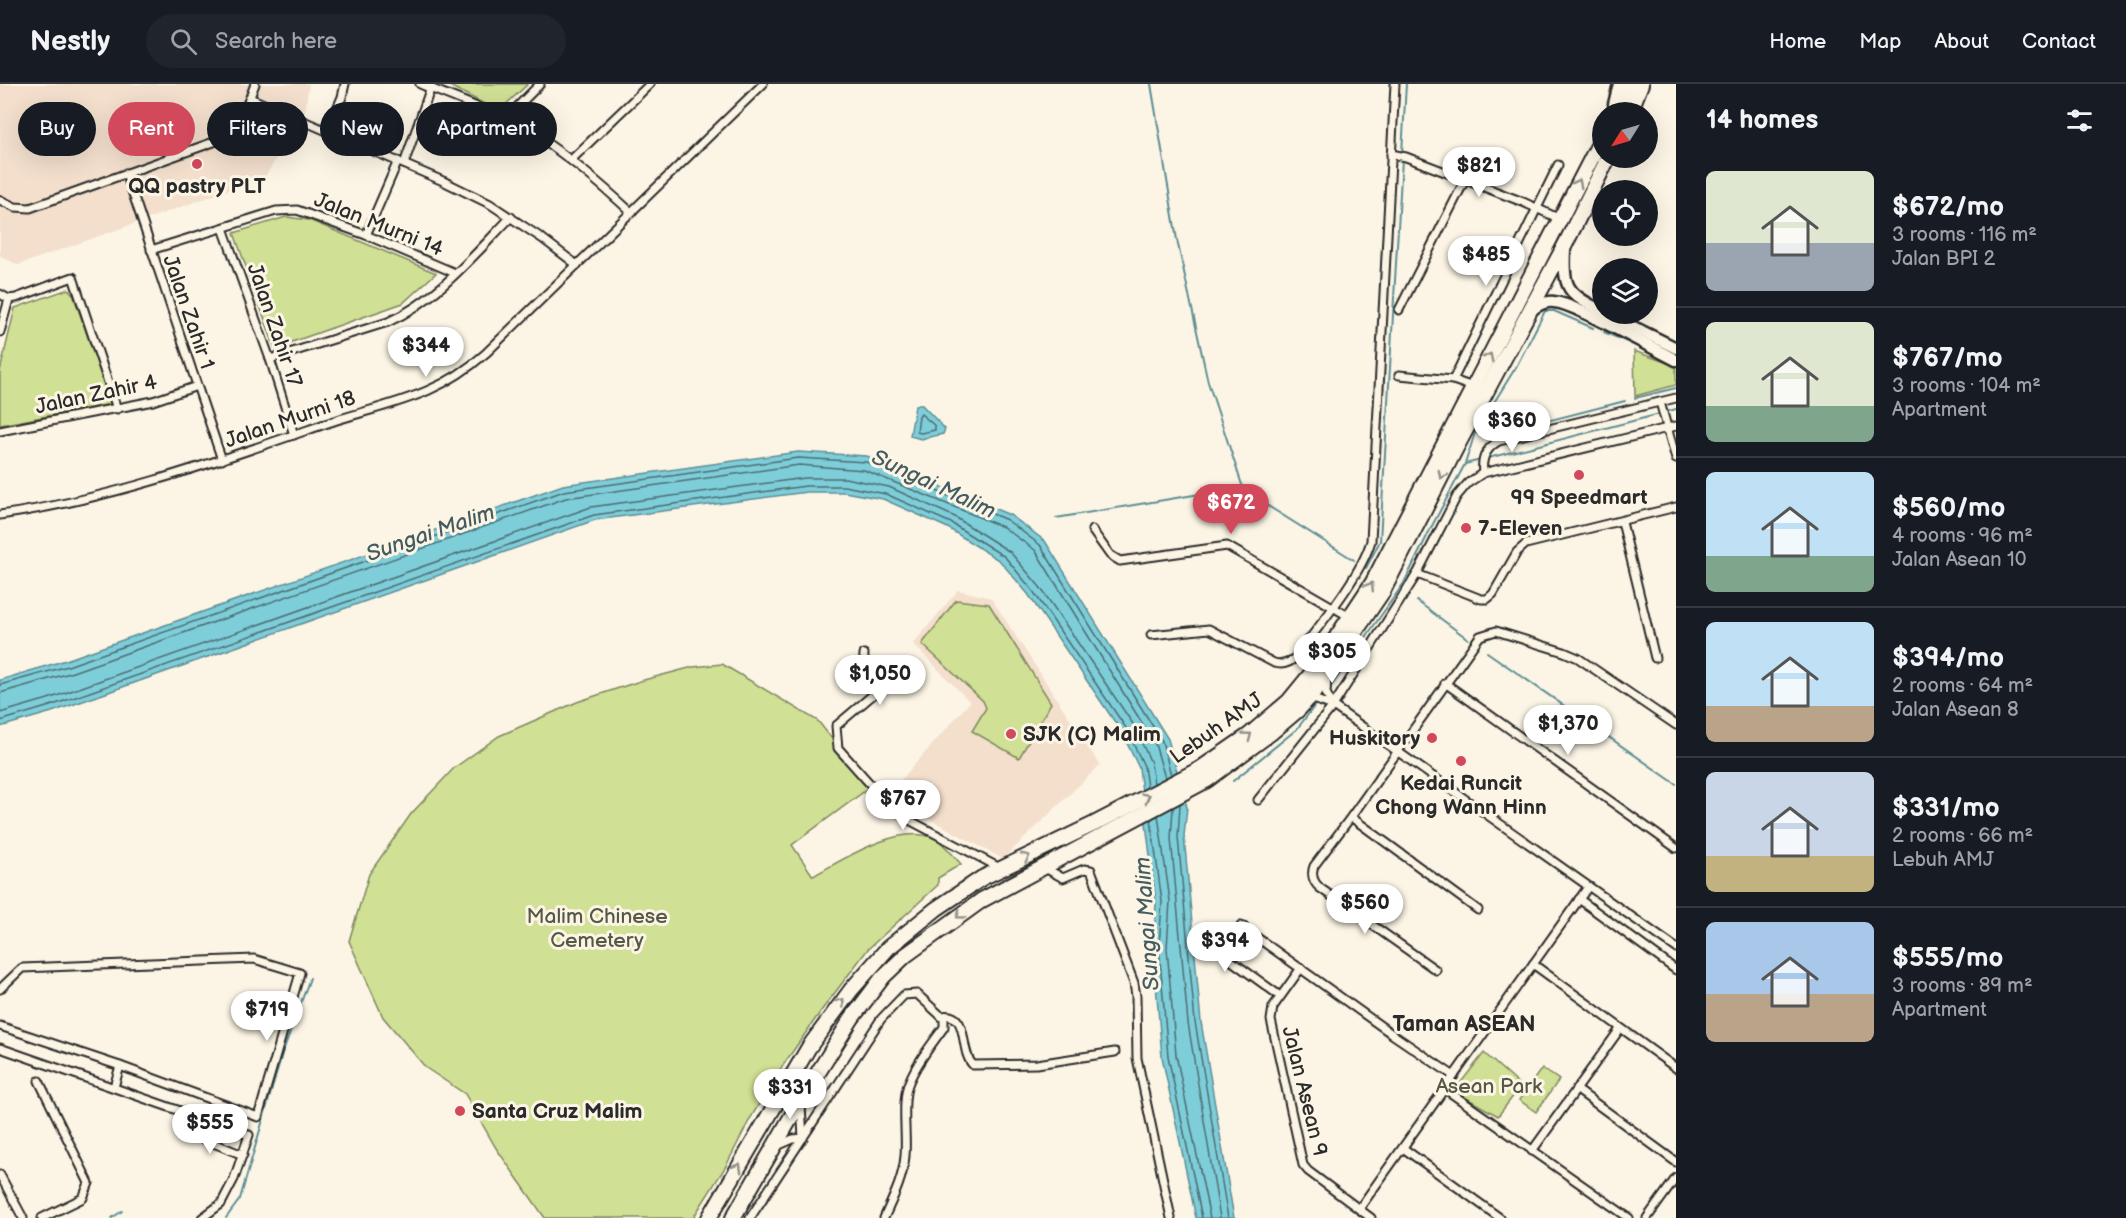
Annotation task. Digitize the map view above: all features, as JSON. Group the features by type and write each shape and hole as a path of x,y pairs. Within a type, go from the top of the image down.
{"highway":[{"path":"1618,102 1628,84"},
{"path":"1635,102 1643,84"},
{"name":"Lebuh AMJ","path":"733,1218 801,1100 862,1003 906,955 965,911 1008,885 1104,837 1204,774 1289,701 1316,668 1373,582 1592,157"},
{"name":"Lebuh AMJ","path":"709,1218 809,1047 850,990 888,948 954,896 982,878 1204,774 1251,749 1298,710 1332,669 1383,591 1603,168"}],"street":[{"path":"0,200 15,207 30,208 226,137 250,98 255,84"},
{"path":"340,102 345,84"},
{"path":"420,84 431,86 465,102"},
{"path":"522,102 540,84"},
{"path":"571,160 650,84"},
{"name":"Jalan Murni 18","path":"0,514 42,509 97,496 222,460 440,386 486,353 763,84"},
{"path":"1151,635 1209,628 1281,664 1294,659 1363,561 1371,542 1395,84"},
{"path":"1615,102 1619,84"},
{"path":"366,235 401,163 431,86"},
{"path":"250,98 320,129"},
{"path":"557,150 602,184 632,213"},
{"path":"1391,154 1403,156 1560,219"},
{"path":"384,156 490,204 543,238 577,265"},
{"path":"1453,380 1558,165"},
{"name":"Jalan Zahir 1","path":"126,173 222,460"},
{"path":"1399,310 1465,180"},
{"name":"Jalan Murni 14","path":"151,250 291,209 366,235 455,273"},
{"path":"270,359 402,316 429,297 511,217"},
{"name":"Jalan Zahir 17","path":"224,228 294,435"},
{"path":"1565,245 1565,273 1570,290 1578,299 1592,306"},
{"path":"0,294 9,299 23,297 73,277 117,409"},
{"path":"0,332 9,299"},
{"path":"1529,313 1534,307 1545,303 1562,304 1676,360"},
{"path":"1627,324 1676,348"},
{"path":"1399,375 1453,380 1473,387"},
{"name":"Jalan Zahir 4","path":"0,431 153,401 197,386"},
{"path":"1483,473 1487,450 1495,443 1661,405 1676,398"},
{"path":"1661,405 1665,418 1672,427 1676,459"},
{"path":"1258,801 1333,706 1417,574 1457,496 1468,483 1483,473 1672,427"},
{"path":"1417,574 1481,599 1487,599 1493,594 1517,552 1526,544 1676,507"},
{"path":"1622,522 1655,658"},
{"path":"1092,530 1110,555 1120,561 1227,546 1332,608 1350,616"},
{"path":"1436,970 1320,888 1314,881 1312,872 1314,866 1480,636 1496,631 1578,658 1676,725"},
{"path":"864,654 863,661 874,681 875,693 836,726 838,748 881,797 905,817 1003,869"},
{"path":"1332,669 1325,687 1333,706"},
{"path":"1445,683 1676,848"},
{"path":"1306,700 1316,700 1333,706 1676,948"},
{"path":"1351,817 1478,910"},
{"path":"1045,868 1063,878 1084,869 1091,870 1134,983 1137,1058 1171,1218"},
{"path":"1358,1208 1588,886"},
{"path":"1579,898 1676,970"},
{"path":"1280,996 1229,959 1229,952 1242,926 1454,1076"},
{"path":"0,989 22,968 254,959 300,973 258,1117 120,1066 0,1026"},
{"path":"1533,964 1676,1068"},
{"name":"Jalan Asean 9","path":"1301,968 1271,1011 1271,1020 1304,1165 1308,1171 1371,1218"},
{"path":"750,1218 881,1020 904,995 917,994 944,1019 944,1027 909,1081 905,1095 903,1170 884,1218"},
{"path":"941,1016 953,1016 961,1023 968,1058 973,1065 1038,1064 1115,1052"},
{"path":"1532,1151 1620,1029"},
{"path":"0,1048 249,1135 234,1179 221,1204 202,1218"},
{"path":"114,1087 120,1066"},
{"path":"39,1081 89,1183 83,1198 42,1218"},
{"path":"1445,1089 1629,1218"},
{"path":"1576,1089 1676,1162"},
{"path":"801,1100 803,1138"},
{"path":"186,1132 243,1155"},
{"path":"771,1150 782,1142 803,1138"},
{"path":"1403,1148 1500,1218"},
{"path":"0,1175 23,1218"},
{"path":"1647,1218 1676,1178"}],"shaded area":[{"path":"0,84 309,84 306,102 207,102 207,156 278,156 265,177 18,265 0,256"},
{"name":"SJK (C) Malim","path":"958,590 991,598 1100,765 1003,859 904,805 892,790 970,702 913,644"}],"green space":[{"path":"446,84 528,84 508,102 481,102"},
{"path":"286,217 309,220 436,273 403,303 275,348 234,233"},
{"path":"68,289 73,294 111,404 0,425 0,371 15,308"},
{"path":"1634,351 1676,366 1676,385 1635,396"},
{"path":"956,600 989,604 1051,703 1019,758 972,731 986,708 983,701 922,644"},
{"name":"Malim Chinese Cemetery","path":"722,664 818,721 870,787 792,845 813,876 872,845 904,835 920,835 938,840 961,864 938,878 938,885 868,949 821,1011 777,1074 726,1166 693,1218 545,1218 496,1148 465,1094 426,1068 383,1017 349,941 369,874 411,814 454,768 499,736 577,702 640,681 693,667"},
{"name":"Asean Park","path":"1484,1053 1521,1086 1498,1116 1454,1091"},
{"path":"1542,1068 1559,1080 1536,1112 1519,1100"}],"water":[{"path":"922,405 945,429 943,434 921,439 910,436 915,406"},
{"name":"Sungai Malim","path":"798,452 867,456 1010,515 1045,541 1168,739 1187,807 1184,836 1201,1022 1234,1218 1196,1218 1162,1057 1153,948 1156,903 1139,768 1121,731 1028,594 1000,561 948,528 883,499 844,492 807,492 595,520 52,712 0,727 0,680 66,660 563,485"}],"waterway":[{"path":"1151,84 1177,240 1208,382 1244,491"},
{"path":"1402,153 1406,84"},
{"path":"1366,568 1380,541 1402,159"},
{"path":"1493,404 1516,367 1545,311 1554,311 1593,328"},
{"path":"1604,332 1646,350"},
{"path":"1635,398 1676,388"},
{"path":"1476,433 1493,435 1625,401"},
{"path":"1666,412 1676,409"},
{"path":"1332,685 1404,583 1465,464 1475,433 1489,411"},
{"path":"1465,464 1660,414"},
{"path":"1056,518 1218,491 1244,491 1354,560"},
{"path":"1417,601 1468,639"},
{"path":"1487,652 1676,784"},
{"path":"1233,781 1297,729 1316,704"},
{"path":"226,1218 240,1199 282,1054 310,978"},
{"path":"112,1218 122,1211"}],"place":[{"name":"QQ pastry PLT","path":"197,164"},
{"name":"99 Speedmart","path":"1579,475"},
{"name":"7-Eleven","path":"1466,528"},
{"name":"SJK (C) Malim","path":"1011,734"},
{"name":"Huskitory","path":"1432,738"},
{"name":"Kedai Runcit Chong Wann Hinn","path":"1461,761"},
{"name":"Santa Cruz Malim","path":"460,1111"}],"district":[{"name":"Taman ASEAN","path":"1464,1023"}]}
